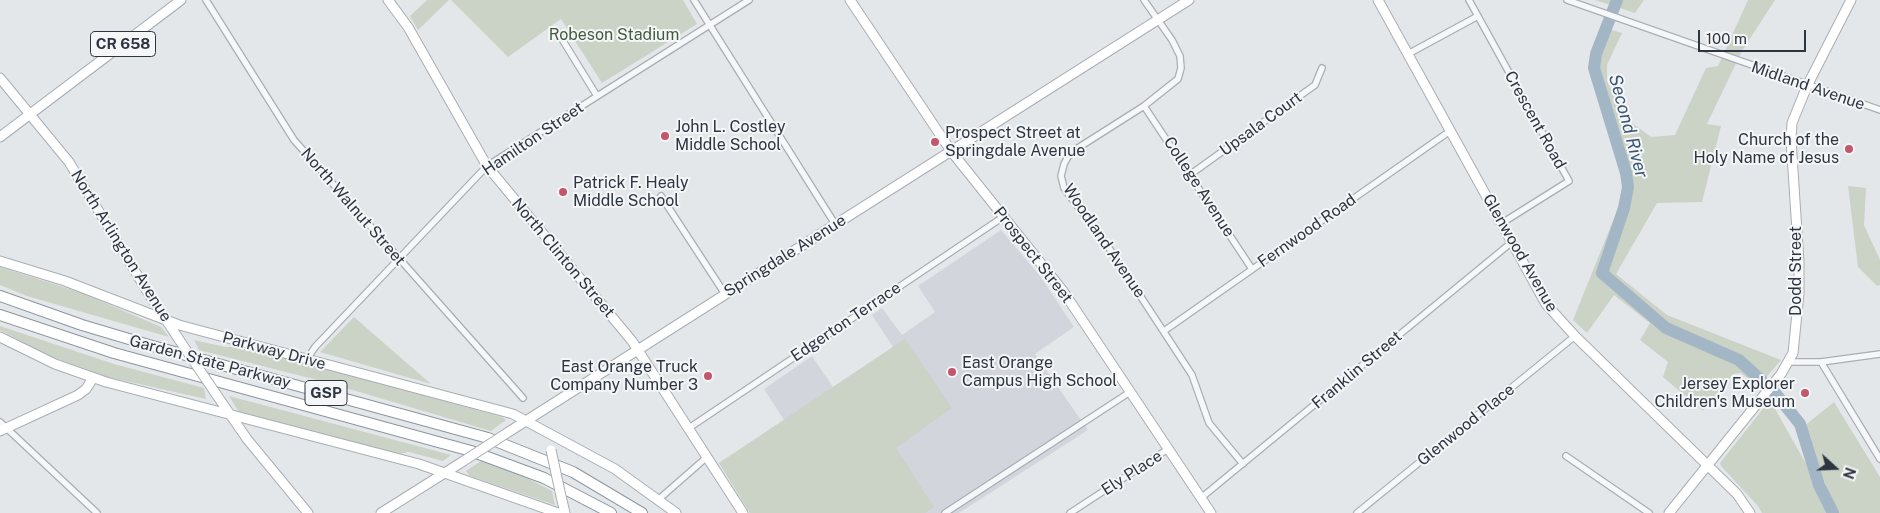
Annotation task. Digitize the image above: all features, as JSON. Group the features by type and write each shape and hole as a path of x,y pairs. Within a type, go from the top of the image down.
{"highway":[{"name":"Garden State Parkway","path":"0,296 142,343 494,440 573,472 642,513"},
{"name":"Garden State Parkway","path":"0,315 126,357 471,451 544,478 611,513"}],"street":[{"name":"CR 658","path":"0,137 181,0"},
{"name":"North Walnut Street","path":"206,0 294,140 523,398"},
{"name":"North Clinton Street","path":"388,0 408,27 487,166 637,349 743,513"},
{"path":"694,0 835,224"},
{"name":"Hamilton Street","path":"307,360 315,347 487,166 749,0"},
{"name":"Prospect Street","path":"850,0 951,151 1063,291 1211,513"},
{"name":"Woodland Avenue","path":"1144,0 1180,56 1181,68 1178,79 1144,106 1070,154 1064,164 1062,176 1064,188 1107,245 1192,375 1209,423 1243,464"},
{"name":"Springdale Avenue","path":"381,513 637,349 1158,22 1189,0"},
{"name":"Glenwood Avenue","path":"1378,0 1546,304 1575,336 1737,494 1750,513"},
{"path":"1408,54 1478,16 1469,0"},
{"name":"Midland Avenue","path":"1567,0 1604,15 1880,110"},
{"name":"Dodd Street","path":"1669,513 1789,362 1794,347 1799,293 1791,132 1795,114 1807,86 1851,0"},
{"name":"Crescent Road","path":"1478,16 1569,181 1502,223"},
{"path":"557,31 597,96"},
{"name":"Upsala Court","path":"1191,174 1314,85 1322,68"},
{"name":"North Arlington Avenue","path":"0,78 74,170 167,321 216,394 254,447 308,513"},
{"name":"College Avenue","path":"1144,106 1191,174 1252,269"},
{"name":"Fernwood Road","path":"1164,331 1450,130"},
{"path":"661,196 725,294"},
{"name":"Edgerton Terrace","path":"689,428 1003,217"},
{"name":"Franklin Street","path":"1201,498 1512,242"},
{"name":"Parkway Drive","path":"0,260 78,286 167,321 498,410 527,420 614,469 659,499 676,513"},
{"name":"Glenwood Place","path":"1357,513 1575,336"},
{"path":"0,337 55,364 93,378 445,473 558,513"},
{"path":"1789,362 1821,362 1880,354"},
{"path":"1821,362 1880,459"},
{"path":"93,378 86,389 78,395 2,427 97,513"},
{"path":"945,513 1130,392"},
{"path":"565,513 551,450 553,444 557,442 573,446"},
{"name":"Ely Place","path":"1070,513 1168,449"},
{"path":"1566,456 1649,513"},
{"path":"659,499 707,457"}],"shaded area":[{"name":"East Orange Campus High School","path":"1001,230 1040,276 1074,327 1035,354 1088,430 959,513 750,513 719,463 784,420 764,389 812,356 833,387 893,347 872,315 882,308 902,335 935,312 918,286"}],"green space":[{"path":"427,0 449,0 418,30 410,16"},
{"name":"Robeson Stadium","path":"451,0 683,0 697,24 602,83 561,19 508,57"},
{"path":"1595,0 1644,0 1635,13"},
{"path":"1748,0 1775,0 1742,51 1707,124 1721,126 1702,202 1657,203 1616,274 1667,315 1781,360 1758,387 1741,373 1733,374 1703,411 1663,377 1668,362 1640,340 1650,323 1614,295 1587,333 1573,320 1625,191 1593,72 1608,29 1622,33 1607,65 1607,81 1628,120 1651,137 1675,135 1706,68 1718,66"},
{"path":"1848,186 1866,188 1864,225 1880,260 1880,285 1877,286 1858,267"},
{"path":"0,267 82,293 161,327 169,337 27,296 0,285"},
{"path":"354,317 431,384 320,352"},
{"path":"0,326 114,364 204,388 206,399 108,377 47,355 0,330"},
{"path":"905,339 952,408 896,448 934,507 925,513 750,513 719,463"},
{"path":"194,340 225,347 238,347 365,379 502,417 506,420 491,431 329,383 199,350"},
{"path":"229,396 451,455 443,461 409,452 399,454 240,414"},
{"path":"1770,400 1834,513 1762,513 1758,506 1721,466 1720,463"},
{"path":"1834,402 1880,477 1880,513 1837,513 1803,427"},
{"path":"481,461 523,476 552,491 555,505 470,476 466,471"}],"waterway":[{"name":"Second River","path":"1617,0 1596,54 1594,68 1626,173 1628,187 1624,208 1602,273 1666,328 1739,360 1776,394 1800,424 1819,485 1833,513"}],"place":[{"name":"John L. Costley Middle School","path":"665,136"},
{"name":"Prospect Street at Springdale Avenue","path":"935,142"},
{"name":"Church of the Holy Name of Jesus","path":"1849,149"},
{"name":"Patrick F. Healy Middle School","path":"563,192"},
{"name":"East Orange Campus High School","path":"952,372"},
{"name":"East Orange Truck Company Number 3","path":"708,376"},
{"name":"Jersey Explorer Children's Museum","path":"1805,393"}]}
